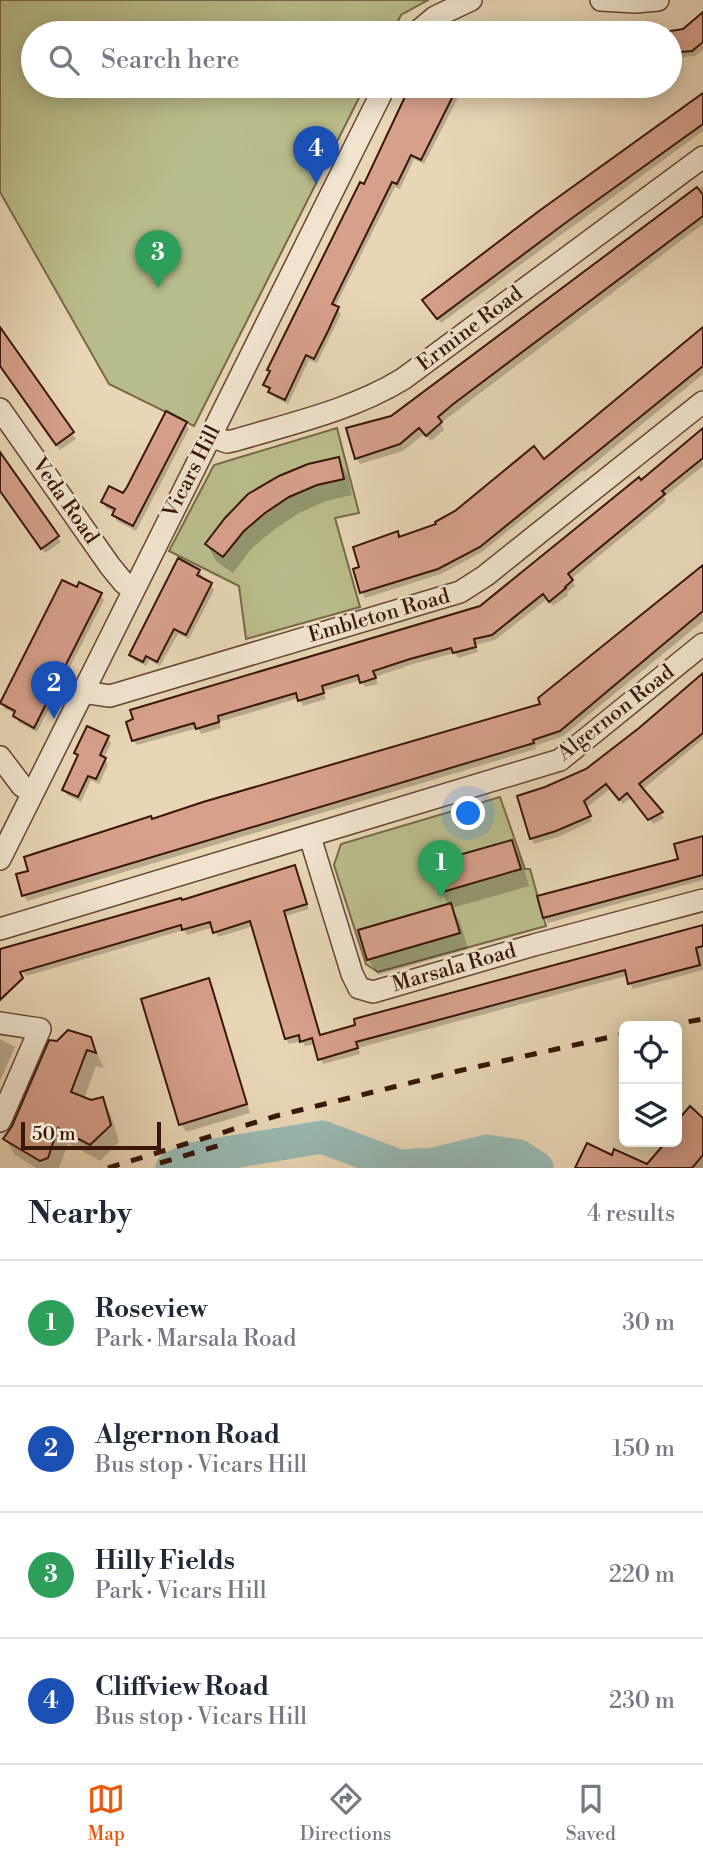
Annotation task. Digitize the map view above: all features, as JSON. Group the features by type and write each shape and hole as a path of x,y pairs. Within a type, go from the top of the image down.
{"street":[{"path":"430,21 471,0"},
{"path":"601,0 658,0"},
{"name":"Vicars Hill","path":"0,859 379,98"},
{"name":"Ermine Road","path":"209,436 227,442 236,440 381,393 703,157"},
{"name":"Embleton Road","path":"82,692 110,696 460,592 485,576 703,402"},
{"name":"Veda Road","path":"0,409 110,566 124,583 133,589"},
{"name":"Algernon Road","path":"0,929 560,760 703,643"},
{"path":"0,757 22,786 32,793"},
{"name":"Marsala Road","path":"310,837 352,974 359,988 373,992 703,900"},
{"path":"0,1023 40,1029 0,1121"}],"green space":[{"path":"0,0 428,0 401,15 398,21 21,21 21,98 359,98 194,426 109,384 0,192"},
{"path":"337,428 359,513 335,518 360,607 246,639 239,586 169,551 214,465"},
{"path":"500,797 525,869 530,869 546,926 378,972 366,964 334,865 341,844"}],"building":[{"path":"703,12 703,42 692,51 682,52 683,29"},
{"path":"703,93 703,124 437,319 422,300 539,211"},
{"path":"404,98 452,98 421,160 411,155 397,184 392,182 332,304 339,307 328,331 314,359 306,355 285,400 268,392 270,388 263,385 270,371 267,370 360,182 364,184"},
{"path":"697,187 703,195 703,216 452,405 438,417 442,422 426,436 419,428 400,444 355,459 346,428 391,416"},
{"path":"0,327 74,432 56,445 0,366"},
{"path":"703,327 703,366 480,547 438,569 360,593 353,569 359,567 353,547 398,531 399,537 436,524 435,522 455,511 534,446 544,459"},
{"path":"166,411 187,422 133,526 112,515 115,509 101,502 109,486 123,493"},
{"path":"703,428 703,458 662,491 665,494 568,574 573,580 566,588 549,602 543,594 492,635 474,639 476,647 453,653 451,648 410,659 373,671 376,678 360,683 358,675 322,686 324,693 298,701 296,693 218,716 219,722 196,729 194,723 132,741 126,722 133,719 130,710 480,606"},
{"path":"0,452 59,536 41,549 0,491"},
{"path":"339,457 344,479 317,485 289,497 244,531 223,557 205,544 248,494 279,476 308,464"},
{"path":"178,558 200,570 197,575 212,583 186,635 174,629 157,662 146,656 143,662 129,655"},
{"path":"703,565 703,611 560,731 533,740 534,743 22,896 16,874 28,871 24,857 151,816 152,819 540,704 538,698"},
{"path":"62,580 77,587 79,582 102,593 34,728 13,716 15,711 0,703"},
{"path":"703,673 703,733 639,784 663,812 648,820 627,793 619,800 606,784 584,801 591,816 530,839 517,796 586,769"},
{"path":"87,726 109,736 100,755 106,758 96,779 88,776 78,797 62,790 78,755 74,753"},
{"path":"703,836 703,875 543,918 537,896 678,859 674,844"},
{"path":"512,840 521,869 439,893 431,863"},
{"path":"295,865 307,904 284,911 320,1035 355,1025 354,1019 703,925 703,946 696,948 700,965 628,984 625,970 356,1042 358,1048 318,1060 312,1038 300,1042 299,1035 285,1039 250,921 213,933 210,922 182,930 181,925 20,972 23,978 0,1000 0,949 181,898 182,900"},
{"path":"451,903 460,933 367,960 358,930"},
{"path":"209,978 247,1104 179,1125 141,999"},
{"path":"68,1030 91,1037 96,1053 87,1050 71,1092 91,1100 103,1097 111,1125 90,1145 58,1128 48,1158 40,1161 3,1139 12,1126 49,1040 57,1041"},
{"path":"690,1106 703,1118 703,1155 692,1168 575,1168 587,1143 612,1155 614,1149 647,1164 662,1147 682,1147 682,1115"}],"waterway":[{"path":"172,1168 191,1159 322,1137 399,1166 434,1164 487,1151 519,1156 537,1168"}],"railway":[{"path":"682,1023 703,1019"},
{"path":"108,1168 276,1116 619,1035"},
{"path":"160,1163 224,1144"}],"place":[{"name":"Cliffview Road","path":"316,184"},
{"name":"Hilly Fields","path":"158,288"},
{"name":"Algernon Road","path":"54,719"},
{"name":"Roseview","path":"441,898"}]}
